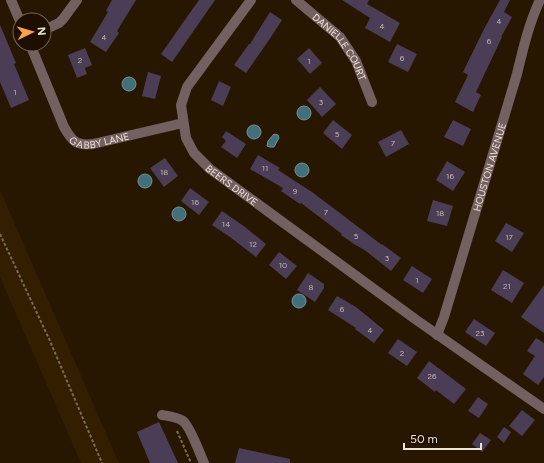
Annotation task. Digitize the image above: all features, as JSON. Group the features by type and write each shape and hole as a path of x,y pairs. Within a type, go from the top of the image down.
{"street":[{"path":"11,0 16,12"},
{"path":"52,26 63,19 77,0"},
{"name":"BEERS DRIVE","path":"251,0 187,86 181,105 186,138 194,153 210,169 437,334"},
{"name":"DANIELLE COURT","path":"296,0 340,38 356,61 372,102"},
{"name":"HOUSTON AVENUE","path":"437,334 444,317 526,40 540,0"},
{"name":"GABBY LANE","path":"33,52 64,127 71,138 79,144 93,144 183,123"},
{"path":"437,334 544,410"},
{"path":"162,415 174,417 184,422 192,435 204,463"}],"path":[{"path":"0,234 50,341 102,463"}],"shaded area":[{"path":"0,190 119,463 81,463 0,277"}],"water":[{"path":"129,77 134,79 136,84 134,89 129,91 124,89 122,84 124,79"},
{"path":"304,106 309,108 311,113 309,118 304,120 299,118 297,113 299,108"},
{"path":"254,125 259,127 261,132 259,137 254,139 249,137 247,132 249,127"},
{"path":"274,134 278,135 279,138 274,147 267,146 268,141"},
{"path":"302,163 307,165 309,170 307,175 302,177 297,175 295,170 297,165"},
{"path":"145,174 150,176 152,181 150,186 145,188 140,186 138,181 140,176"},
{"path":"179,207 184,209 186,214 184,219 179,221 174,219 172,214 174,209"},
{"path":"299,294 304,296 306,301 304,306 299,308 294,306 292,301 294,296"}],"building":[{"path":"112,0 136,0 117,31 119,33 106,52 90,42 108,12 106,11"},
{"path":"199,0 215,0 172,62 161,54"},
{"path":"342,0 369,0 367,4 400,23 390,42 365,28 370,18"},
{"path":"500,0 510,0 504,12 512,17 501,37 476,92 481,95 473,112 455,102 468,75 463,72"},
{"path":"270,12 282,20 246,73 234,65 250,44"},
{"path":"0,25 16,63 14,64 29,100 11,108 0,82"},
{"path":"397,44 417,54 408,72 388,62"},
{"path":"85,48 92,65 85,68 87,74 77,78 68,55"},
{"path":"309,48 322,63 310,74 297,59"},
{"path":"148,72 161,76 155,99 142,96"},
{"path":"219,81 231,87 223,106 211,100"},
{"path":"320,87 336,104 322,117 307,100"},
{"path":"333,120 352,135 342,149 323,133"},
{"path":"453,120 471,129 463,146 444,137"},
{"path":"401,130 409,144 386,157 378,142"},
{"path":"226,131 246,144 237,158 221,147 226,141 222,137"},
{"path":"258,155 280,168 278,170 312,192 401,258 391,271 366,251 341,235 342,234 301,203 300,204 281,191 283,188 250,169"},
{"path":"165,158 178,176 164,187 150,168"},
{"path":"447,161 465,172 453,191 436,180"},
{"path":"190,188 209,202 199,215 181,201"},
{"path":"433,200 453,206 447,226 427,221"},
{"path":"222,211 266,244 256,257 212,225"},
{"path":"506,223 524,233 512,252 495,241"},
{"path":"279,252 297,266 286,279 269,265"},
{"path":"412,266 432,279 423,293 403,280"},
{"path":"503,270 524,283 512,303 491,290"},
{"path":"308,273 324,284 324,288 315,302 297,290"},
{"path":"544,285 544,333 521,317"},
{"path":"337,296 356,307 384,330 374,343 355,329 356,328 328,310"},
{"path":"474,319 495,333 486,346 465,332"},
{"path":"536,338 544,343 544,377 538,385 523,374 535,356 527,351"},
{"path":"398,339 417,352 407,366 388,353"},
{"path":"429,361 466,389 454,404 417,378"},
{"path":"478,397 488,404 479,418 468,411"},
{"path":"522,410 535,420 522,436 509,426"},
{"path":"159,422 178,463 150,463 137,432"},
{"path":"504,427 511,432 504,443 497,437"},
{"path":"480,433 491,440 482,452 472,444"},
{"path":"239,448 290,459 290,463 235,463"}]}
